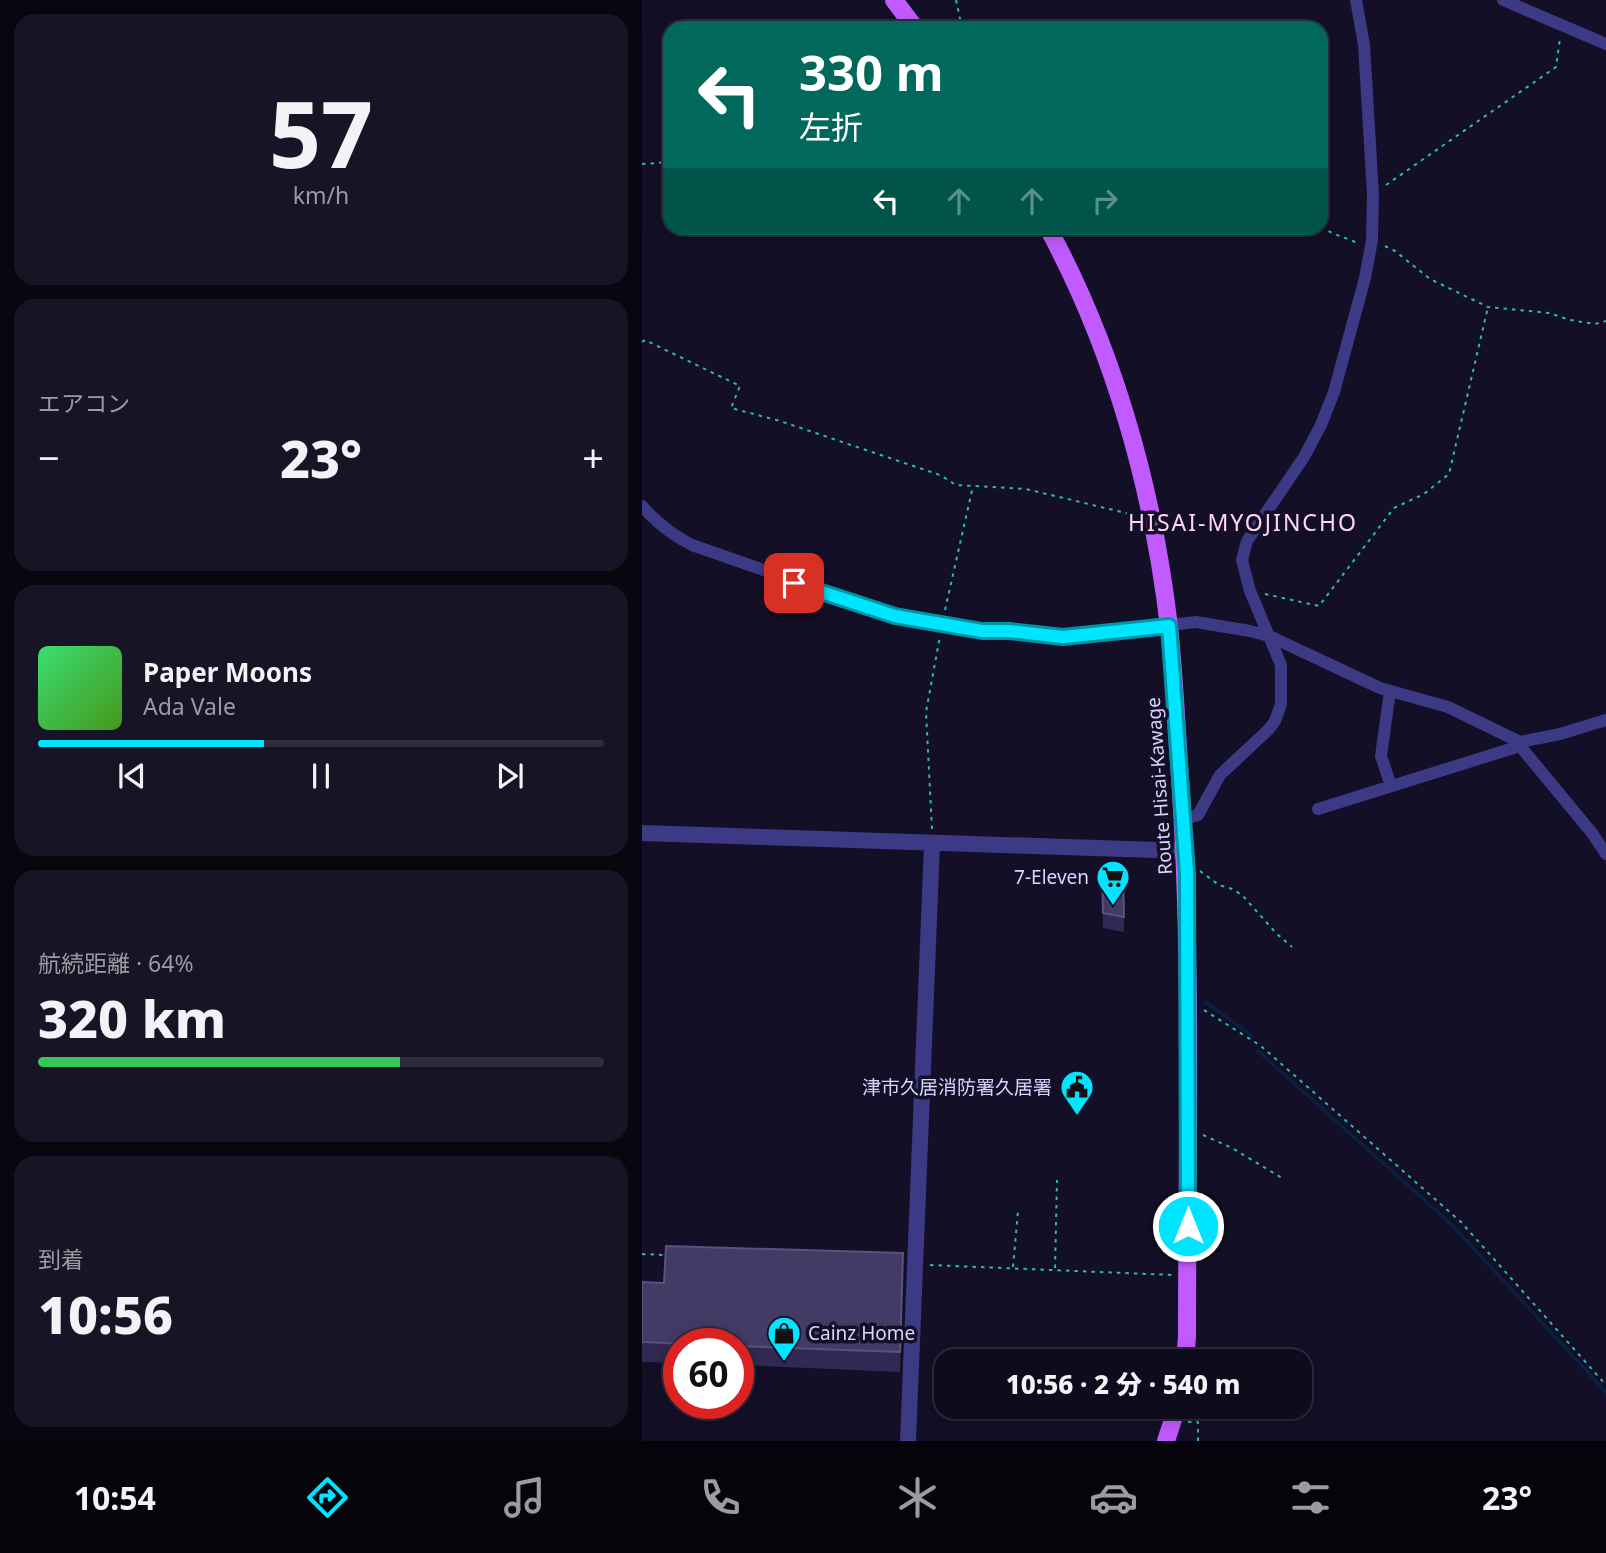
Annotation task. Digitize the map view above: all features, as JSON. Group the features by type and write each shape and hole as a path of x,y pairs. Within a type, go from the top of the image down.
{"main road":[{"path":"894,0 910,21"},
{"name":"Route Hisai-Kawage","path":"1050,235 1095,330 1138,458 1152,520 1169,626 1186,858 1189,1000 1185,1349"},
{"path":"1166,1441 1174,1419"}],"street":[{"path":"1183,819 1198,815 1220,775 1256,743 1275,721 1281,704 1283,677 1277,652 1243,569 1245,548 1256,527 1304,457 1321,425 1345,353 1365,278 1372,243 1373,194 1364,45 1357,0"},
{"path":"1503,0 1606,44"},
{"path":"642,506 664,529 692,545 882,612 982,631 1063,637 1196,622 1269,636 1390,691 1448,707 1520,744 1606,854"},
{"path":"1390,691 1381,756 1391,786"},
{"path":"1318,809 1606,719"},
{"path":"642,833 932,844 1186,858"},
{"path":"908,1441 932,844"}],"path":[{"path":"956,0 960,21"},
{"path":"1373,194 1556,67 1559,24"},
{"path":"642,164 663,162"},
{"path":"1328,230 1348,240 1372,243 1395,251 1430,279 1488,307 1549,313 1595,324 1606,321"},
{"path":"1250,591 1319,606 1394,508 1424,494 1449,474 1488,307"},
{"path":"642,342 645,340 740,386 731,408 780,421 940,475 956,485 1026,489 1152,520"},
{"path":"932,844 926,712 942,624 974,485"},
{"path":"1186,858 1242,895 1292,947"},
{"path":"1189,1000 1260,1046 1461,1222 1606,1385"},
{"path":"1188,1128 1232,1149 1282,1178"},
{"path":"1055,1269 1057,1180"},
{"path":"1013,1268 1018,1211"},
{"path":"642,1254 669,1255"},
{"path":"914,1265 1187,1276"},
{"path":"1188,1419 1198,1422 1198,1441"}],"building":[{"name":"7-Eleven","path":"1102,869 1123,871 1124,917 1103,913"},
{"path":"666,1246 903,1253 900,1352 754,1347 754,1328 663,1328 663,1343 642,1342 642,1282 664,1283"}],"waterway":[{"path":"1205,1002 1251,1037"},
{"path":"1258,1051 1451,1224 1606,1392"}],"place":[{"name":"7-Eleven","path":"1113,907"},
{"name":"津市久居消防署久居署","path":"1077,1117"},
{"name":"Cainz Home","path":"784,1363"}],"district":[{"name":"HISAI-MYOJINCHO","path":"1243,523"}],"route":[{"path":"794,583 895,616 982,631 1063,637 1169,626 1187,874 1188,1226"}]}
